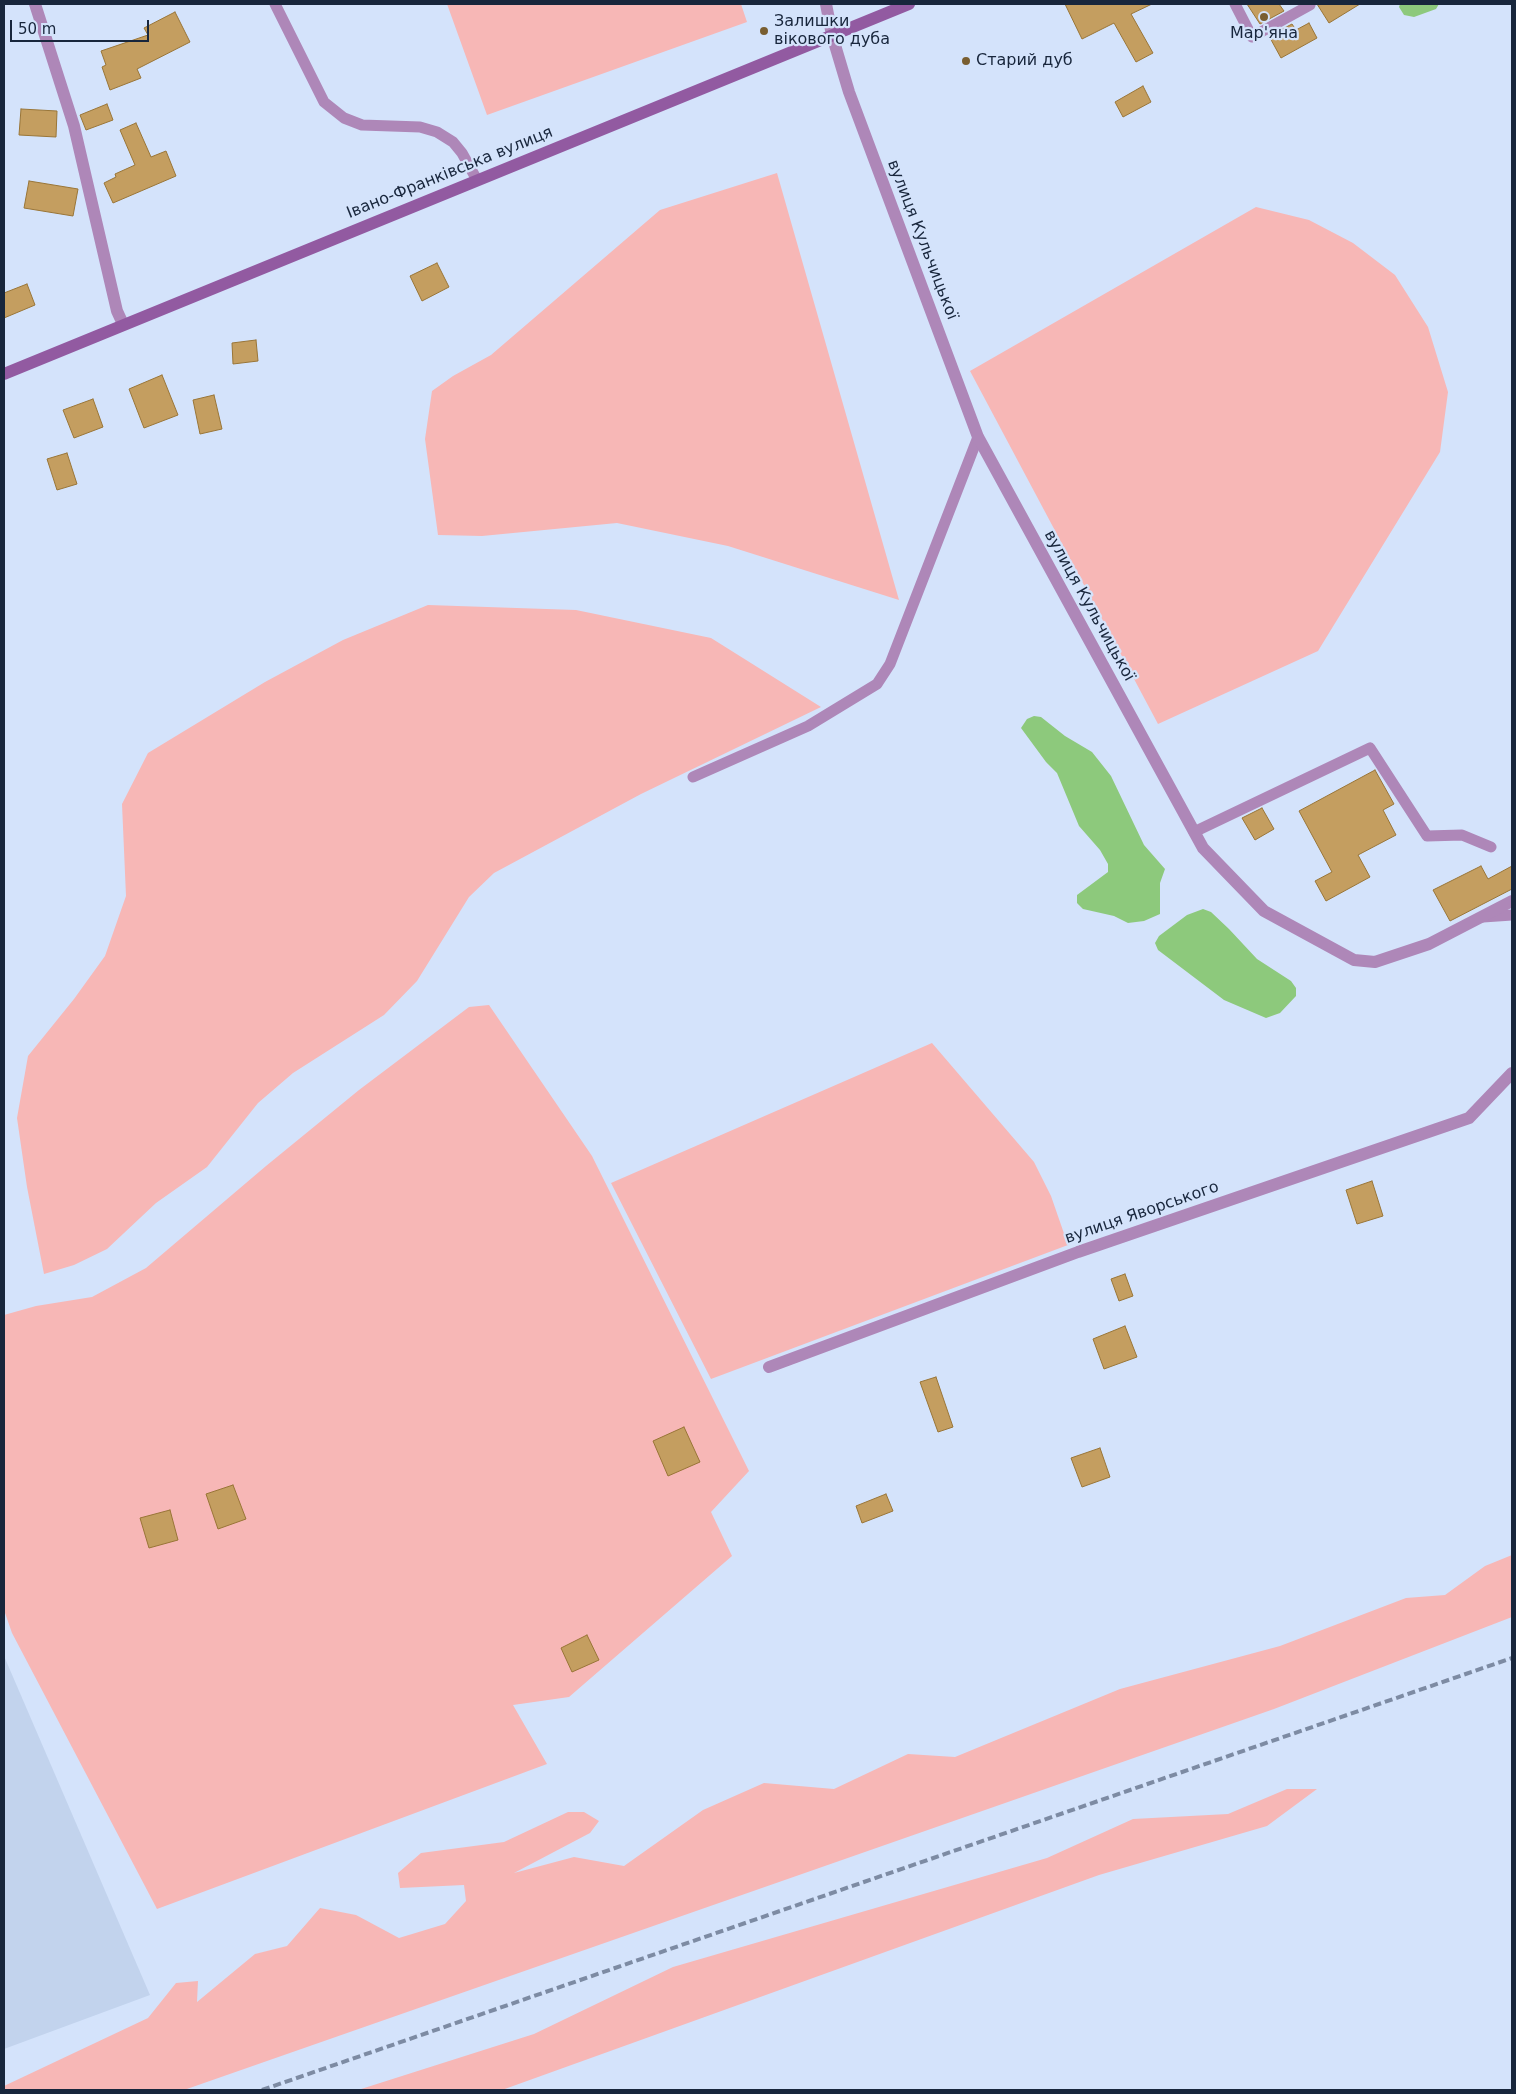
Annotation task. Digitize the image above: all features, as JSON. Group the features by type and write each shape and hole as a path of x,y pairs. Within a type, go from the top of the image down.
{"main road":[{"name":"Івано-Франківська вулиця","path":"4,374 909,4"}],"street":[{"path":"35,4 74,126 117,311 123,324"},
{"name":"вулиця Кульчицької","path":"826,4 832,35 849,92 978,437 1203,848 1264,911 1354,960 1375,962 1429,944 1512,901"},
{"name":"вулиця Яворського","path":"769,1367 1078,1252 1469,1118 1512,1073"}],"lane":[{"path":"275,4 324,102 344,118 362,126 420,127 437,132 453,142 477,180"},
{"path":"1235,4 1252,37 1310,6"},
{"path":"693,777 808,726 876,684 890,664 978,437"},
{"path":"1194,832 1370,748 1426,836 1462,835 1491,847"},
{"path":"1481,917 1512,915"}],"shaded area":[{"path":"447,4 741,4 747,22 487,115"},
{"path":"1400,4 1439,4 1436,9 1414,17 1404,15 1399,7"},
{"path":"777,173 899,600 728,546 617,523 482,536 438,535 425,439 432,391 453,376 491,355 660,210"},
{"path":"1256,207 1309,220 1353,243 1395,275 1428,327 1448,392 1440,452 1318,651 1158,724 970,371"},
{"path":"428,605 576,610 711,638 821,707 641,794 494,873 469,897 417,981 384,1015 293,1073 258,1103 207,1167 156,1203 107,1249 74,1265 44,1274 27,1187 17,1118 28,1056 74,999 105,956 126,896 122,804 148,753 265,682 343,640"},
{"path":"1034,716 1041,717 1065,736 1092,752 1111,776 1144,845 1165,869 1160,883 1160,914 1144,921 1128,923 1114,916 1083,909 1077,903 1077,895 1108,872 1108,864 1100,850 1079,826 1057,773 1046,762 1021,728 1027,719"},
{"path":"1203,909 1211,912 1257,959 1291,981 1296,988 1296,996 1280,1013 1266,1018 1224,1000 1158,950 1155,943 1159,936 1187,915"},
{"path":"489,1005 592,1156 749,1471 711,1512 732,1556 569,1697 513,1705 547,1764 157,1909 12,1633 4,1610 4,1315 36,1306 92,1297 146,1268 359,1090 469,1007"},
{"path":"932,1043 1034,1162 1051,1196 1068,1245 711,1379 611,1183"},
{"path":"1512,1555 1512,1617 1274,1709 184,2090 4,2090 4,2086 148,2018 176,1983 198,1981 197,2002 255,1954 287,1946 320,1908 356,1915 399,1938 445,1924 466,1901 464,1885 400,1888 398,1873 421,1853 504,1842 568,1812 584,1812 599,1821 590,1833 514,1873 574,1857 624,1866 703,1810 764,1783 834,1789 908,1754 955,1757 1120,1689 1280,1646 1406,1598 1445,1595 1485,1566"},
{"path":"4,1656 150,1995 4,2049"},
{"path":"1287,1789 1317,1789 1267,1826 1099,1875 502,2090 358,2090 534,2034 673,1967 1047,1858 1133,1819 1228,1814"}],"building":[{"path":"1065,4 1152,4 1131,14 1153,53 1136,62 1114,23 1082,39"},
{"name":"Мар'яна","path":"1247,4 1279,4 1284,11 1260,24"},
{"name":"Мар'яна","path":"1317,4 1360,4 1329,23"},
{"path":"175,12 190,42 137,69 141,78 110,90 102,67 106,65 101,51 148,35 144,28"},
{"path":"1309,23 1317,38 1281,58 1269,36 1292,24 1296,30"},
{"path":"1143,86 1151,102 1123,117 1115,102"},
{"path":"107,104 113,120 86,130 80,115"},
{"path":"21,109 57,111 56,137 19,135"},
{"path":"136,123 151,157 166,151 176,176 113,203 104,183 116,177 115,174 135,165 120,130"},
{"path":"29,181 78,189 73,216 24,208"},
{"path":"437,263 449,287 422,301 410,276"},
{"path":"27,284 35,305 4,318 4,293"},
{"path":"256,340 258,361 233,364 232,343"},
{"path":"162,375 178,415 144,428 129,389"},
{"path":"214,395 222,429 200,434 193,400"},
{"path":"93,399 103,427 74,438 63,410"},
{"path":"67,453 77,484 57,490 47,459"},
{"path":"1375,770 1394,804 1383,810 1396,835 1358,855 1370,877 1326,901 1315,881 1332,872 1299,811"},
{"path":"1262,808 1274,829 1255,840 1242,818"},
{"path":"1481,866 1488,879 1512,866 1512,889 1450,921 1433,890"},
{"path":"1372,1181 1383,1216 1357,1224 1346,1190"},
{"path":"1125,1274 1133,1296 1119,1301 1111,1279"},
{"path":"1125,1326 1137,1357 1104,1369 1093,1339"},
{"path":"936,1377 953,1427 938,1432 920,1382"},
{"path":"684,1427 700,1462 668,1476 653,1441"},
{"path":"1100,1448 1110,1477 1082,1487 1071,1458"},
{"path":"233,1485 246,1519 218,1529 206,1494"},
{"path":"886,1494 893,1511 862,1523 856,1506"},
{"path":"170,1510 178,1540 149,1548 140,1518"},
{"path":"587,1635 599,1660 572,1672 561,1648"}],"railway":[{"path":"262,2090 1512,1658"}],"place":[{"name":"Мар'яна","path":"1264,17"},
{"name":"Залишки вікового дуба","path":"764,31"},
{"name":"Старий дуб","path":"966,61"}]}
